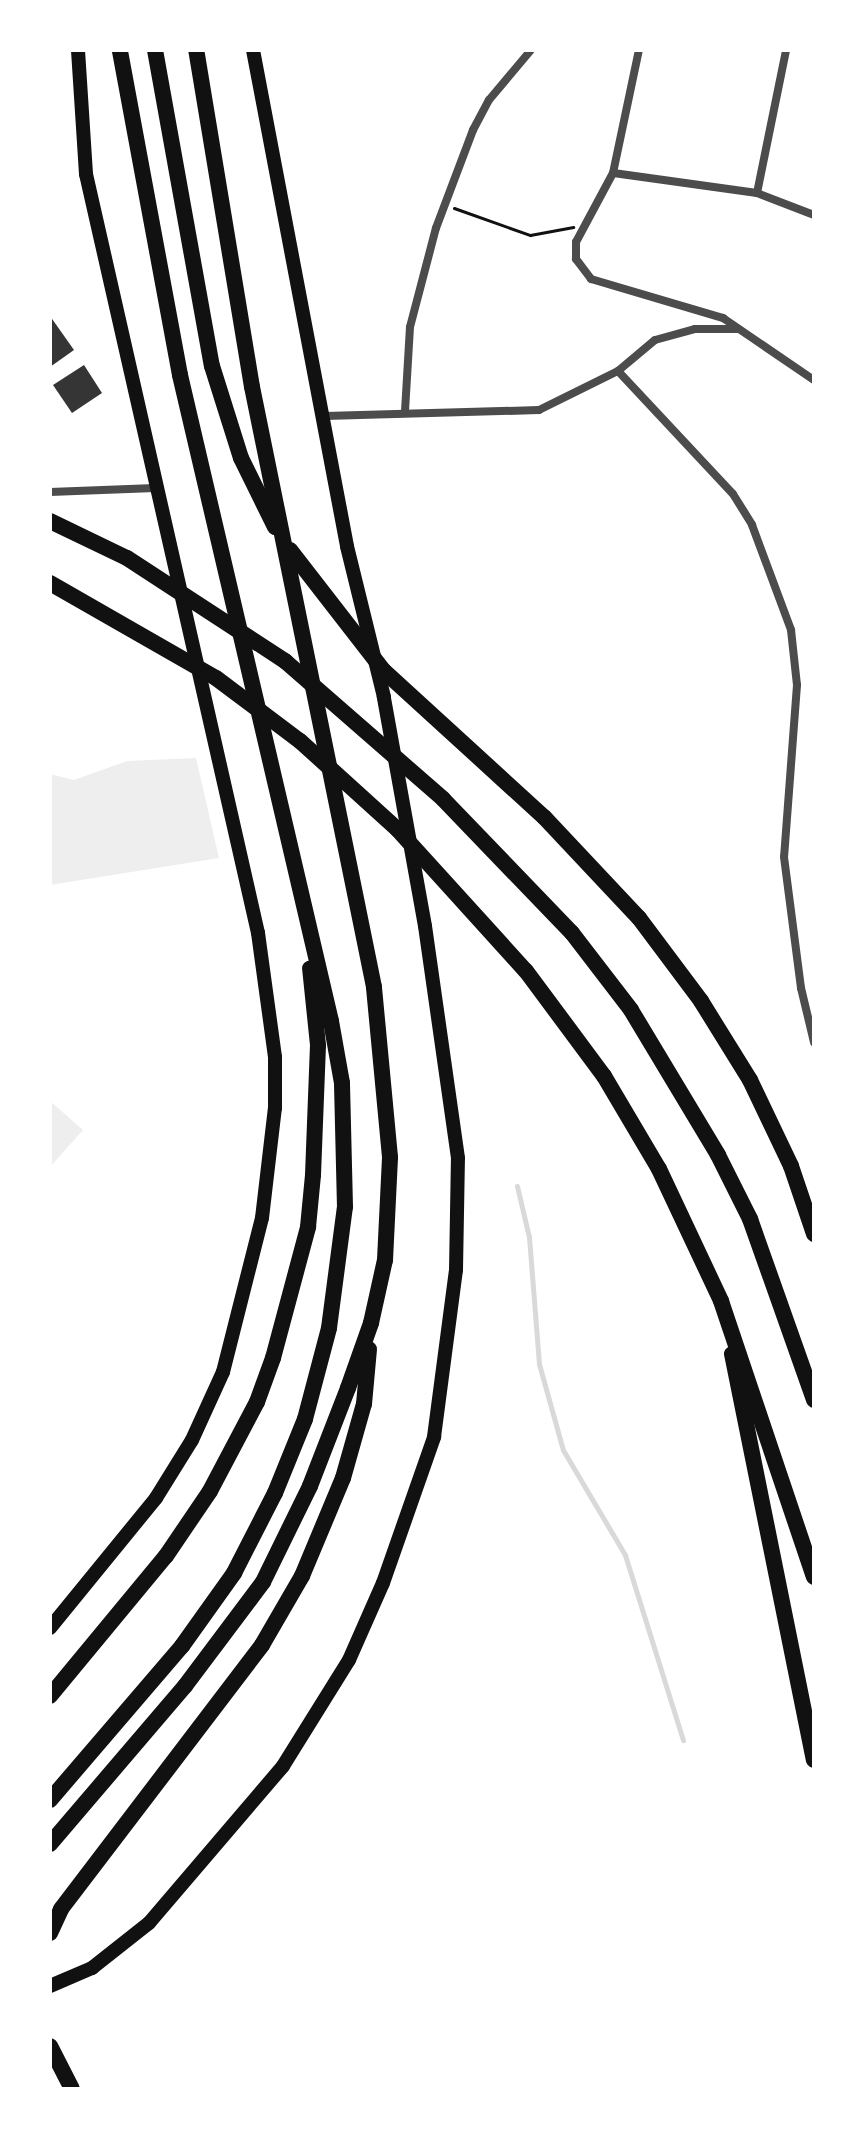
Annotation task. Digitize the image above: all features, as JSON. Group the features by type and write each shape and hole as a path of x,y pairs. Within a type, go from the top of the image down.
{"highway":[{"path":"155,50 176,180 212,366 241,458 278,532 324,601 384,671 544,817 639,918 701,1001 750,1080 791,1166 814,1234"},
{"path":"50,1933 79,1884 262,1645 302,1576 343,1478 364,1404 371,1323 385,1260 390,1157 374,987 252,387 196,50"},
{"path":"50,1800 143,1695 234,1573 275,1493 305,1419 340,1273 345,1176 342,1083 180,375 121,53"},
{"path":"50,521 127,558 285,661 363,725 522,879 631,1010 750,1219 814,1400"},
{"path":"50,583 216,678 300,741 460,894 604,1076 659,1169 721,1301 814,1577"},
{"path":"50,1696 166,1556 210,1491 257,1402 273,1358 308,1227 316,1136 318,1045 305,911"},
{"path":"721,1301 814,1760"},
{"path":"50,1844 185,1686 263,1582 310,1486 371,1323"},
{"path":"50,2046 72,2089"}],"main road":[{"path":"50,1628 156,1498 192,1440 223,1372 245,1298 272,1160 275,1057 258,933 86,174 78,50"},
{"path":"50,1986 92,1968 149,1923 308,1729 349,1660 383,1583 434,1437 443,1385 459,1207 452,1091 384,697 347,546 325,416 253,50"}],"street":[{"path":"405,411 416,297 445,205 473,130 489,100 531,50"},
{"path":"639,50 613,173 584,224 576,259 591,279 743,329 814,380"},
{"path":"757,193 786,50"},
{"path":"613,173 757,193 814,215"},
{"path":"325,416 405,411 539,410 618,371 655,340 675,333 743,329"},
{"path":"618,371 733,494 752,525 791,630 797,685 784,857 801,988 814,1042"},
{"path":"50,492 155,488"}],"path":[{"path":"445,205 530,235 584,224"}],"shaded area":[{"path":"196,758 219,858 50,885 50,774 74,780 127,761"},
{"path":"50,1101 83,1130 50,1167"}],"building":[{"path":"50,316 74,350 50,367"},
{"path":"84,365 102,393 72,413 53,385"}],"waterway":[{"path":"517,1186 529,1237 539,1364 563,1450 625,1555 683,1740"}]}
